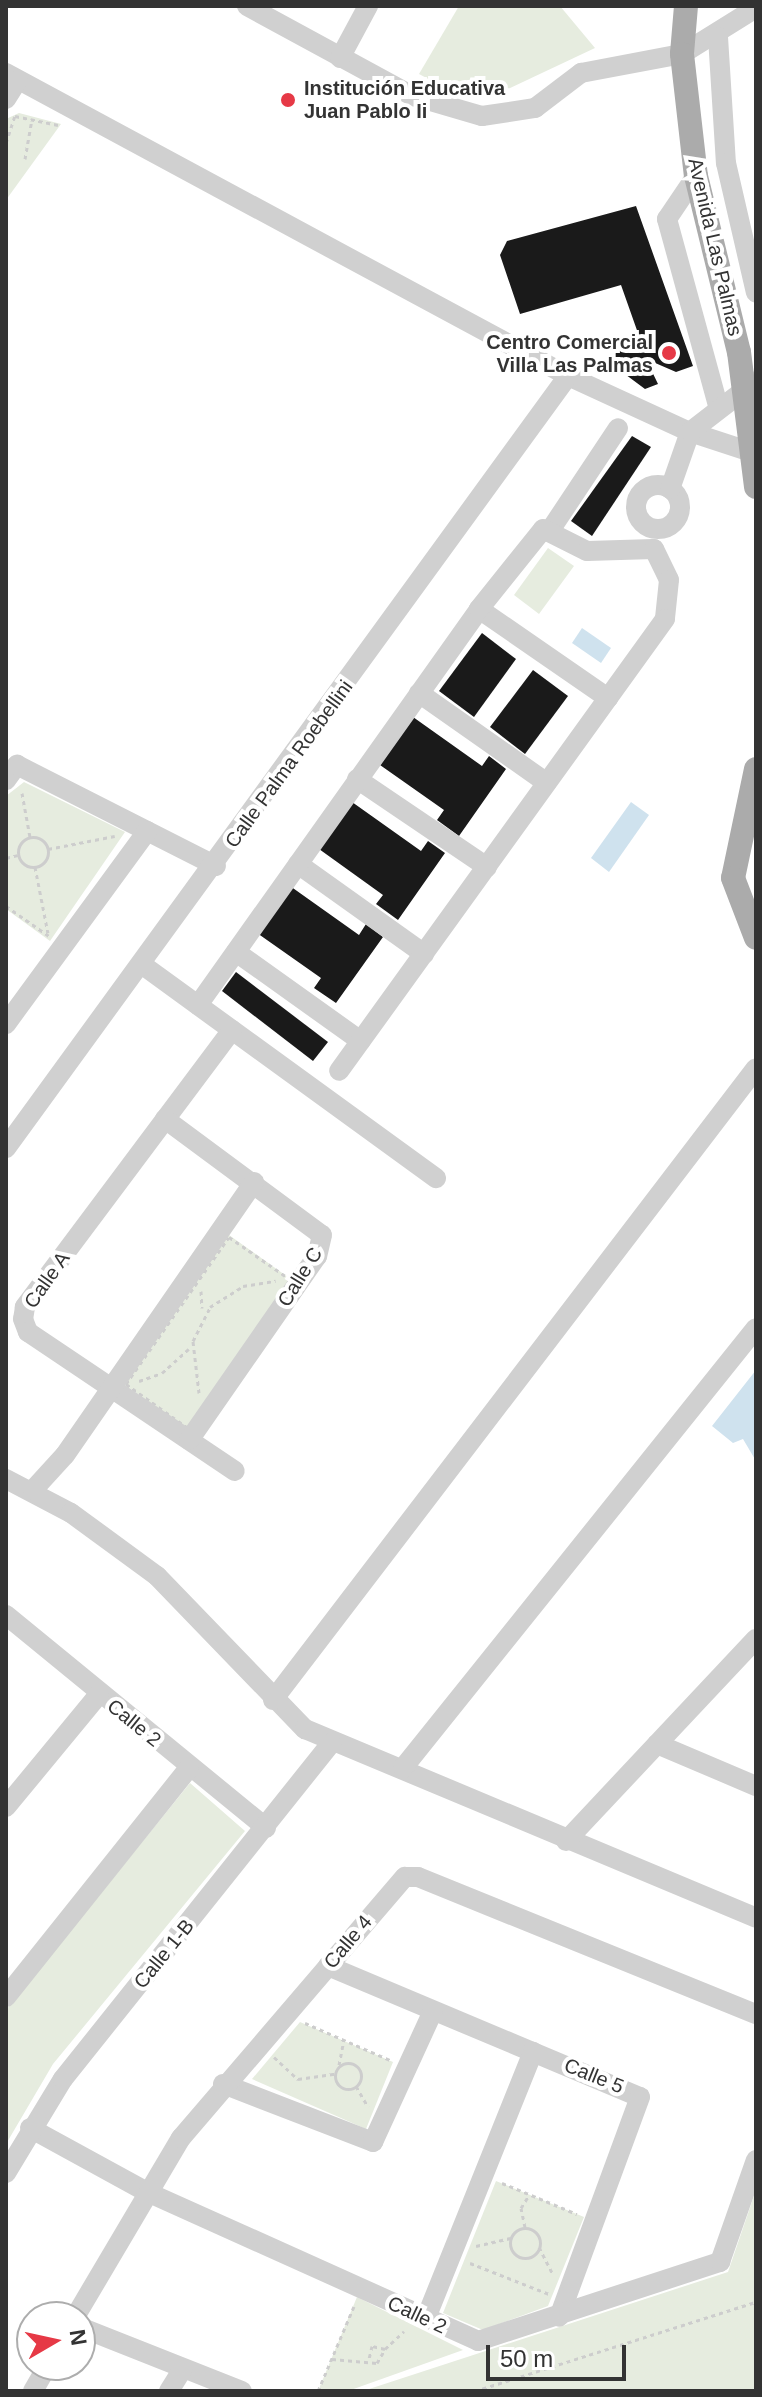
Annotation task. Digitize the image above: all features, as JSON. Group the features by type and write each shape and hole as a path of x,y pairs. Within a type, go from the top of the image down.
{"main road":[{"name":"Avenida Las Palmas","path":"686,6 682,54 696,176 749,384 748,451 756,487"},
{"path":"756,769 733,878 756,938"}],"street":[{"path":"247,6 413,96 482,116 535,108 581,73 682,54 718,37 756,8"},
{"path":"340,58 368,6"},
{"path":"718,37 726,163 756,293"},
{"path":"10,107 12,77 568,376 690,432 748,451"},
{"path":"696,176 667,219 719,409"},
{"name":"Calle Palma Roebellini","path":"6,1148 144,966 568,376"},
{"path":"198,1005 479,609 543,529 551,529 587,551 617,553 651,537 679,513 670,489 690,432 749,384"},
{"path":"551,529 618,428"},
{"path":"339,1071 668,610 669,580 637,511 641,494 658,485 670,489"},
{"path":"479,609 608,698"},
{"path":"419,693 547,783"},
{"path":"17,784 17,765 216,866"},
{"path":"357,779 487,867"},
{"path":"6,1024 56,942 147,831"},
{"path":"298,864 424,954"},
{"path":"236,952 361,1041"},
{"path":"144,966 436,1178"},
{"name":"Calle A","path":"232,1030 23,1313 28,1332 119,1386 235,1471"},
{"path":"273,1700 756,1068"},
{"name":"Calle C","path":"165,1119 312,1222 323,1242 189,1440"},
{"path":"39,1494 119,1386 254,1182"},
{"path":"403,1768 756,1328"},
{"path":"6,1479 39,1494 157,1576 210,1624 273,1700 331,1743 403,1768 511,1818 756,1918"},
{"name":"Calle 2","path":"6,1615 266,1828"},
{"path":"566,1841 756,1639"},
{"path":"6,1807 99,1694"},
{"name":"Calle 1-B","path":"6,2173 30,2128 331,1743"},
{"path":"657,1744 756,1786"},
{"path":"6,1997 189,1768"},
{"name":"Calle 4","path":"84,2301 147,2192 223,2084 395,1885 418,1877 756,2014"},
{"name":"Calle 5","path":"328,1966 640,2097 595,2222 551,2312"},
{"path":"223,2084 369,2143 376,2140 433,2011"},
{"path":"417,2321 492,2179 533,2052"},
{"name":"Calle 2","path":"30,2128 147,2192 417,2321 478,2341 551,2312 720,2262 756,2160"},
{"path":"96,2334 242,2391"},
{"path":"169,2391 182,2370"}],"path":[{"path":"10,107 32,119 59,125 70,109"},
{"path":"6,121 10,107"},
{"path":"6,143 10,107"},
{"path":"25,159 32,119"},
{"path":"17,784 30,837 48,849 122,835"},
{"path":"107,824 122,835"},
{"path":"120,842 122,835"},
{"path":"6,858 18,855 30,837"},
{"path":"35,867 45,861 48,849"},
{"path":"18,855 35,867 56,942"},
{"path":"6,906 56,942"},
{"path":"56,942 58,925"},
{"path":"119,1386 229,1237 291,1280"},
{"path":"119,1386 188,1428 291,1280"},
{"path":"206,1403 191,1358 210,1307 243,1286 291,1280"},
{"path":"119,1386 162,1373 189,1349"},
{"path":"286,2014 408,2069"},
{"path":"344,2040 337,2050 339,2066 335,2074 340,2087 356,2086"},
{"path":"272,2052 298,2079 335,2074"},
{"path":"339,2066 356,2066 361,2076 356,2086"},
{"path":"356,2086 372,2115"},
{"path":"492,2179 595,2222"},
{"path":"492,2179 495,2195"},
{"path":"529,2195 521,2208 526,2228 537,2234 553,2285"},
{"path":"474,2246 511,2238 526,2228"},
{"path":"462,2274 480,2233"},
{"path":"511,2238 512,2251 523,2257 539,2247"},
{"path":"467,2262 549,2294"},
{"path":"551,2312 549,2294 558,2271"},
{"path":"318,2391 357,2298"},
{"path":"475,2391 756,2302"},
{"path":"332,2359 382,2362 385,2349 417,2321"},
{"path":"369,2359 372,2346 385,2349"}],"shaded area":[{"path":"459,6 560,6 595,48 491,97 449,90 419,74"},
{"path":"19,113 61,124 6,200 6,119"},
{"path":"548,548 574,566 539,614 514,595"},
{"path":"24,782 125,832 50,941 6,909 6,796"},
{"path":"229,1235 292,1280 188,1429 125,1385"},
{"path":"190,1783 245,1831 53,2064 6,2144 6,2010"},
{"path":"300,2022 393,2062 366,2129 252,2079"},
{"path":"496,2181 584,2217 548,2306 483,2330 443,2313"},
{"path":"756,2190 756,2391 363,2391 728,2272"},
{"path":"357,2297 463,2350 348,2391 318,2391"}],"water":[{"path":"582,628 611,648 601,663 572,643"},
{"path":"631,802 649,815 609,872 591,858"},
{"path":"756,1370 756,1461 743,1439 733,1443 712,1426"}],"building":[{"path":"636,206 693,366 676,372 646,359 658,384 645,389 610,363 623,338 639,336 621,285 520,314 500,255 507,241"},
{"path":"632,436 651,447 592,536 571,521"},
{"path":"482,633 516,659 474,717 439,691"},
{"path":"533,670 568,696 525,754 490,727"},
{"path":"413,717 482,766 489,756 506,769 459,836 437,820 444,810 380,765"},
{"path":"352,802 421,851 428,841 445,853 398,920 376,904 383,895 319,849"},
{"path":"290,886 359,935 366,924 383,937 336,1003 314,988 321,978 257,933"},
{"path":"236,972 328,1042 313,1061 222,991"}],"place":[{"name":"Institución Educativa Juan Pablo Ii","path":"288,100"},
{"name":"Centro Comercial Villa Las Palmas","path":"669,353"}]}
